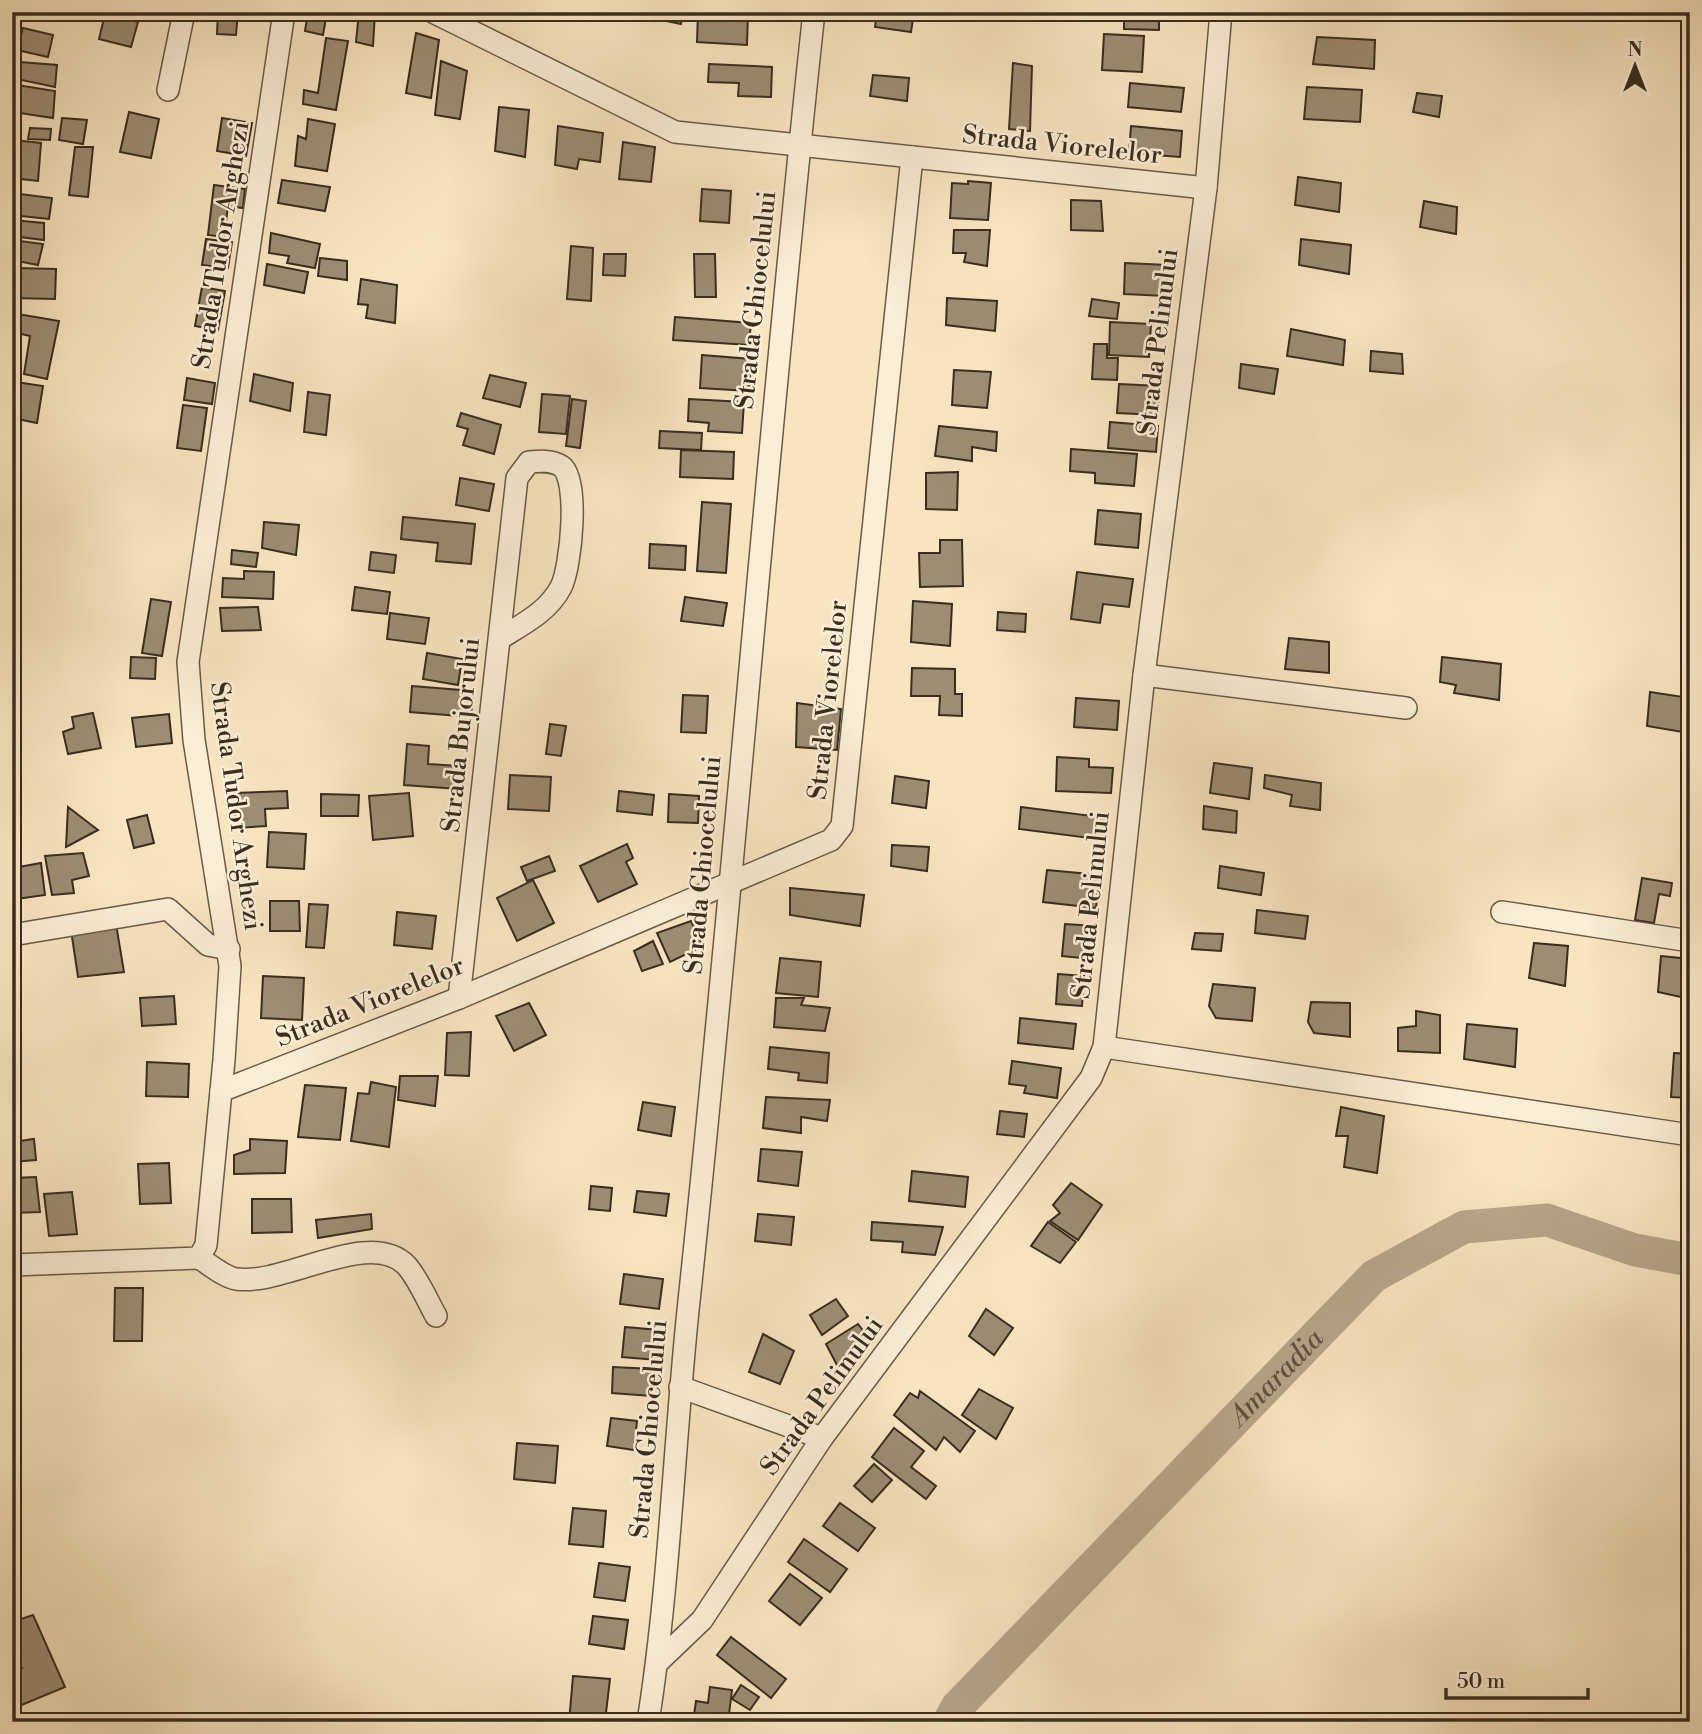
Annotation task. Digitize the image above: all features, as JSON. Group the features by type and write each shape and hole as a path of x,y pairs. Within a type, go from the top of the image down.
{"street":[{"path":"168,90 184,12"},
{"name":"Strada Tudor Arghezi","path":"199,1258 206,1245 221,1091 229,949 194,740 188,662 284,12"},
{"name":"Strada Viorelelor","path":"433,12 674,132 800,143 1206,188"},
{"name":"Strada Ghiocelului","path":"648,1722 657,1663 680,1387 718,1030 729,883 814,12"},
{"name":"Strada Pelinului","path":"657,1663 702,1620 822,1438 1091,1078 1104,1047 1144,675 1206,188 1221,12"},
{"name":"Strada Viorelelor","path":"221,1091 459,998 831,840 842,827 912,157"},
{"name":"Strada Bujorului","path":"459,998 499,639 517,478 529,461 545,461 563,467 572,481 571,530 563,585 544,611 499,639"},
{"path":"1144,675 1406,708"},
{"path":"12,935 168,909 208,945 229,949"},
{"path":"1502,912 1690,941"},
{"path":"1104,1047 1690,1135"},
{"path":"12,1265 199,1258 233,1279 251,1279 276,1276 358,1253 377,1252 392,1256 407,1266 436,1316"},
{"path":"680,1387 822,1438"}],"building":[{"path":"218,12 238,12 236,35 217,34"},
{"path":"308,12 327,12 323,35 305,31"},
{"path":"359,12 375,12 373,46 356,42"},
{"path":"617,12 657,12 655,21"},
{"path":"668,12 683,12 681,24 666,21"},
{"path":"698,12 748,12 747,45 697,42"},
{"path":"877,12 914,12 911,32 875,27"},
{"path":"1124,12 1159,12 1159,30 1124,29"},
{"path":"1317,12 1382,12 1382,21 1317,17"},
{"path":"105,14 138,22 131,47 99,39"},
{"path":"23,28 53,35 48,57 17,50"},
{"path":"416,33 439,40 431,98 406,93"},
{"path":"1104,34 1144,36 1142,72 1102,70"},
{"path":"1317,37 1375,40 1374,69 1313,64"},
{"path":"326,38 348,41 336,110 303,104 304,90 318,93"},
{"path":"441,61 467,71 460,119 435,115"},
{"path":"20,62 57,65 55,87 17,79"},
{"path":"1013,63 1032,66 1030,131 1009,129"},
{"path":"709,64 772,67 771,97 738,96 739,83 708,82"},
{"path":"873,75 909,78 907,101 870,96"},
{"path":"1130,83 1184,88 1181,112 1128,107"},
{"path":"17,85 55,91 53,118 13,112"},
{"path":"1307,87 1362,90 1360,122 1304,119"},
{"path":"1417,93 1442,96 1439,117 1413,112"},
{"path":"499,107 529,110 525,157 495,151"},
{"path":"129,112 159,119 151,158 120,152"},
{"path":"62,118 87,120 83,144 59,140"},
{"path":"222,118 252,123 246,156 217,151"},
{"path":"308,119 335,124 327,171 295,166 298,136 306,139"},
{"path":"558,126 603,133 600,162 579,159 577,169 555,165"},
{"path":"1131,126 1182,131 1180,157 1129,153"},
{"path":"30,128 51,129 50,140 28,139"},
{"path":"12,140 41,143 38,181 12,178"},
{"path":"623,142 655,147 651,182 619,179"},
{"path":"75,147 93,147 88,197 69,195"},
{"path":"1298,177 1341,183 1339,212 1295,205"},
{"path":"282,180 330,187 325,211 278,203"},
{"path":"968,181 991,183 988,220 950,218 952,183 968,184"},
{"path":"214,185 245,189 243,208 228,206 224,237 208,235"},
{"path":"702,189 731,191 729,223 700,221"},
{"path":"12,193 52,198 49,219 12,215"},
{"path":"1071,200 1101,201 1103,231 1071,230"},
{"path":"1424,201 1457,207 1456,234 1420,227"},
{"path":"12,220 44,223 44,240 12,236"},
{"path":"954,230 990,230 987,266 964,262 966,253 953,253"},
{"path":"271,233 320,244 315,268 287,263 289,256 269,253"},
{"path":"206,239 232,242 228,268 202,265"},
{"path":"1301,239 1351,245 1349,274 1299,265"},
{"path":"12,240 43,244 38,265 12,260"},
{"path":"571,246 593,248 591,301 567,299"},
{"path":"604,254 626,254 625,276 603,275"},
{"path":"694,254 715,254 716,297 695,297"},
{"path":"320,258 347,261 347,280 318,276"},
{"path":"1125,263 1167,265 1166,296 1124,294"},
{"path":"267,264 308,272 304,293 264,285"},
{"path":"16,268 56,269 55,299 13,298"},
{"path":"361,279 397,285 395,323 366,318 368,305 358,304"},
{"path":"202,287 225,291 218,330 195,326"},
{"path":"947,298 997,301 995,331 946,325"},
{"path":"1092,299 1119,303 1117,319 1089,316"},
{"path":"12,313 59,321 47,379 24,374 30,336 12,332"},
{"path":"675,317 751,323 749,345 673,340"},
{"path":"1110,322 1151,324 1149,357 1109,355"},
{"path":"1291,329 1345,340 1343,365 1287,356"},
{"path":"1094,344 1107,344 1107,358 1118,358 1117,380 1092,379"},
{"path":"12,351 17,352 16,374 12,374"},
{"path":"1371,351 1402,354 1403,374 1370,371"},
{"path":"702,355 751,359 749,391 700,388"},
{"path":"1241,364 1278,369 1274,394 1239,388"},
{"path":"954,370 991,372 987,408 952,405"},
{"path":"254,374 293,383 290,411 250,401"},
{"path":"490,375 526,383 520,407 483,398"},
{"path":"187,378 215,383 212,404 184,400"},
{"path":"16,382 43,386 37,423 12,418"},
{"path":"1119,384 1160,386 1158,415 1117,413"},
{"path":"308,392 330,395 326,435 304,432"},
{"path":"542,394 570,396 566,434 539,432"},
{"path":"572,399 586,401 580,448 566,446"},
{"path":"689,399 744,402 742,433 708,431 709,423 688,421"},
{"path":"183,405 207,408 201,451 177,448"},
{"path":"461,413 501,425 494,454 463,445 468,429 457,426"},
{"path":"1110,422 1158,426 1156,452 1108,448"},
{"path":"939,426 997,432 996,451 972,447 972,461 935,456"},
{"path":"660,431 702,433 701,450 659,448"},
{"path":"1071,449 1137,454 1134,486 1095,483 1095,473 1070,471"},
{"path":"681,450 734,452 733,479 680,477"},
{"path":"958,472 957,510 926,509 926,473"},
{"path":"460,478 494,484 489,511 456,505"},
{"path":"702,502 731,504 726,573 697,571"},
{"path":"1098,510 1141,514 1138,548 1095,544"},
{"path":"403,517 475,524 471,564 436,561 438,543 401,539"},
{"path":"264,522 299,525 296,555 262,548"},
{"path":"940,540 962,540 963,586 920,587 919,553 940,553"},
{"path":"650,544 686,546 685,570 649,568"},
{"path":"232,550 258,553 256,567 231,564"},
{"path":"371,552 396,555 394,573 369,570"},
{"path":"244,571 274,572 273,599 222,597 223,578 244,579"},
{"path":"1077,572 1133,579 1129,607 1103,604 1100,623 1071,619"},
{"path":"355,587 390,592 387,614 352,610"},
{"path":"685,597 727,603 723,626 681,621"},
{"path":"151,599 171,602 162,656 142,653"},
{"path":"913,601 952,604 950,646 911,642"},
{"path":"258,607 261,630 222,631 220,608"},
{"path":"998,612 1026,614 1025,632 997,630"},
{"path":"390,613 429,618 425,644 387,639"},
{"path":"1289,638 1329,642 1329,673 1285,669"},
{"path":"427,653 462,659 458,685 423,679"},
{"path":"131,657 156,658 155,679 130,678"},
{"path":"1442,657 1501,664 1499,700 1454,693 1456,685 1440,682"},
{"path":"912,668 955,669 955,694 962,694 962,716 939,715 940,696 911,696"},
{"path":"412,686 473,691 471,717 410,712"},
{"path":"1650,692 1690,698 1689,733 1647,726"},
{"path":"683,695 708,696 706,733 681,732"},
{"path":"1076,698 1119,701 1117,730 1074,727"},
{"path":"797,703 841,709 837,750 796,747"},
{"path":"93,713 101,748 68,754 63,732 74,728 72,717"},
{"path":"169,714 172,743 136,747 132,718"},
{"path":"550,724 566,726 561,756 546,754"},
{"path":"407,744 429,746 428,764 460,766 458,789 404,785"},
{"path":"1057,757 1089,759 1089,767 1113,768 1111,793 1056,791"},
{"path":"1214,763 1252,768 1249,799 1210,793"},
{"path":"510,775 551,777 549,811 508,809"},
{"path":"1265,775 1321,783 1320,810 1290,806 1292,795 1264,788"},
{"path":"895,776 929,781 926,808 892,803"},
{"path":"287,791 288,808 265,809 266,826 236,828 234,793"},
{"path":"619,791 654,795 652,815 617,811"},
{"path":"409,793 413,836 373,840 369,796"},
{"path":"321,794 359,795 358,816 321,816"},
{"path":"669,794 699,796 698,823 668,822"},
{"path":"1204,806 1237,811 1236,833 1203,829"},
{"path":"68,807 98,830 66,847"},
{"path":"1021,807 1108,818 1105,840 1019,829"},
{"path":"147,815 154,843 134,848 127,820"},
{"path":"269,832 306,834 304,869 267,867"},
{"path":"627,844 633,858 626,862 637,884 598,902 580,866"},
{"path":"892,845 929,847 927,871 891,866"},
{"path":"83,853 89,876 72,880 74,893 52,895 45,856"},
{"path":"549,856 555,871 527,881 521,867"},
{"path":"41,863 45,895 16,899 13,868"},
{"path":"1220,866 1264,873 1261,895 1218,888"},
{"path":"1047,870 1100,875 1096,908 1043,902"},
{"path":"1642,878 1672,883 1670,896 1659,894 1654,923 1635,920"},
{"path":"533,880 554,923 517,941 497,898"},
{"path":"790,888 864,895 860,926 790,915"},
{"path":"270,901 299,901 300,931 270,931"},
{"path":"309,904 328,905 324,948 306,947"},
{"path":"1257,910 1308,916 1305,939 1255,933"},
{"path":"397,912 436,916 432,949 394,945"},
{"path":"691,921 703,946 670,962 657,933"},
{"path":"116,924 124,972 78,977 71,930"},
{"path":"1065,924 1094,926 1092,959 1062,956"},
{"path":"1195,933 1223,934 1221,951 1192,949"},
{"path":"653,941 663,964 642,971 634,951"},
{"path":"1534,943 1568,946 1565,986 1529,978"},
{"path":"1661,956 1690,959 1690,999 1658,992"},
{"path":"780,958 821,962 818,997 776,993"},
{"path":"1058,974 1084,976 1082,1006 1056,1004"},
{"path":"263,976 304,978 302,1020 261,1018"},
{"path":"1213,984 1255,988 1252,1021 1216,1018 1209,1006"},
{"path":"174,996 176,1024 142,1026 140,998"},
{"path":"776,998 804,998 801,1005 830,1008 825,1031 774,1027"},
{"path":"1311,1002 1350,1003 1350,1037 1314,1033 1308,1022"},
{"path":"529,1003 546,1035 514,1051 496,1016"},
{"path":"1416,1011 1440,1015 1440,1053 1398,1051 1398,1028 1416,1026"},
{"path":"1020,1018 1076,1024 1073,1049 1018,1043"},
{"path":"1467,1024 1517,1029 1515,1067 1464,1059"},
{"path":"471,1032 469,1076 445,1075 447,1033"},
{"path":"770,1047 829,1053 827,1083 798,1080 799,1073 768,1069"},
{"path":"1674,1053 1690,1054 1690,1098 1671,1097"},
{"path":"1012,1061 1061,1068 1057,1098 1024,1093 1026,1086 1009,1084"},
{"path":"147,1062 189,1064 188,1097 146,1096"},
{"path":"400,1076 438,1076 435,1106 398,1100"},
{"path":"371,1082 396,1087 389,1147 351,1141 358,1093 369,1094"},
{"path":"305,1085 346,1088 340,1140 298,1137"},
{"path":"766,1097 830,1100 827,1121 801,1117 801,1133 763,1128"},
{"path":"643,1102 675,1107 671,1136 638,1130"},
{"path":"1341,1107 1384,1116 1377,1173 1344,1167 1348,1136 1336,1136"},
{"path":"1000,1111 1027,1114 1024,1137 997,1134"},
{"path":"34,1139 36,1160 12,1162 12,1142"},
{"path":"250,1139 287,1141 285,1173 234,1174 234,1155 250,1150"},
{"path":"761,1149 802,1152 798,1186 758,1181"},
{"path":"169,1163 171,1203 140,1204 138,1164"},
{"path":"912,1171 968,1177 965,1207 909,1201"},
{"path":"36,1177 40,1212 12,1213 12,1178"},
{"path":"1071,1183 1102,1205 1078,1240 1050,1221 1060,1213 1053,1205"},
{"path":"591,1186 612,1188 610,1211 589,1209"},
{"path":"637,1191 669,1194 666,1216 634,1212"},
{"path":"72,1192 77,1234 49,1236 44,1194"},
{"path":"252,1199 291,1199 292,1232 252,1233"},
{"path":"371,1214 372,1229 318,1238 316,1220"},
{"path":"758,1214 794,1217 791,1245 755,1241"},
{"path":"872,1222 943,1227 935,1255 902,1252 903,1242 871,1240"},
{"path":"1048,1222 1076,1242 1060,1263 1031,1246"},
{"path":"624,1274 663,1279 659,1309 620,1304"},
{"path":"115,1288 143,1288 142,1341 114,1341"},
{"path":"836,1299 848,1316 822,1335 810,1315"},
{"path":"986,1309 1013,1328 994,1355 969,1336"},
{"path":"858,1324 872,1342 838,1367 826,1344"},
{"path":"625,1327 659,1330 657,1360 622,1357"},
{"path":"763,1334 794,1351 780,1384 749,1372"},
{"path":"613,1367 653,1369 651,1396 612,1393"},
{"path":"979,1389 1013,1408 996,1439 962,1415"},
{"path":"920,1391 975,1431 960,1452 944,1437 936,1450 894,1415 910,1393 918,1398"},
{"path":"611,1418 637,1421 634,1450 607,1446"},
{"path":"894,1428 924,1451 911,1467 936,1486 926,1499 872,1457"},
{"path":"517,1443 558,1446 555,1483 514,1479"},
{"path":"874,1464 892,1480 872,1502 854,1486"},
{"path":"840,1503 875,1528 858,1551 823,1526"},
{"path":"573,1508 606,1511 603,1547 569,1544"},
{"path":"804,1539 847,1569 830,1592 788,1562"},
{"path":"599,1563 630,1567 625,1601 594,1597"},
{"path":"790,1574 822,1598 800,1625 769,1601"},
{"path":"33,1615 65,1687 12,1709 12,1672 22,1668 12,1646 12,1622"},
{"path":"593,1616 628,1620 624,1649 589,1644"},
{"path":"731,1637 786,1679 771,1698 717,1655"},
{"path":"573,1676 610,1679 605,1721 569,1722"},
{"path":"741,1685 759,1697 750,1710 732,1699"},
{"path":"710,1687 732,1690 728,1722 693,1722 696,1701 708,1703"}],"waterway":[{"name":"Amaradia","path":"949,1722 957,1707 1374,1276 1464,1227 1547,1220 1635,1250 1690,1260"}]}
